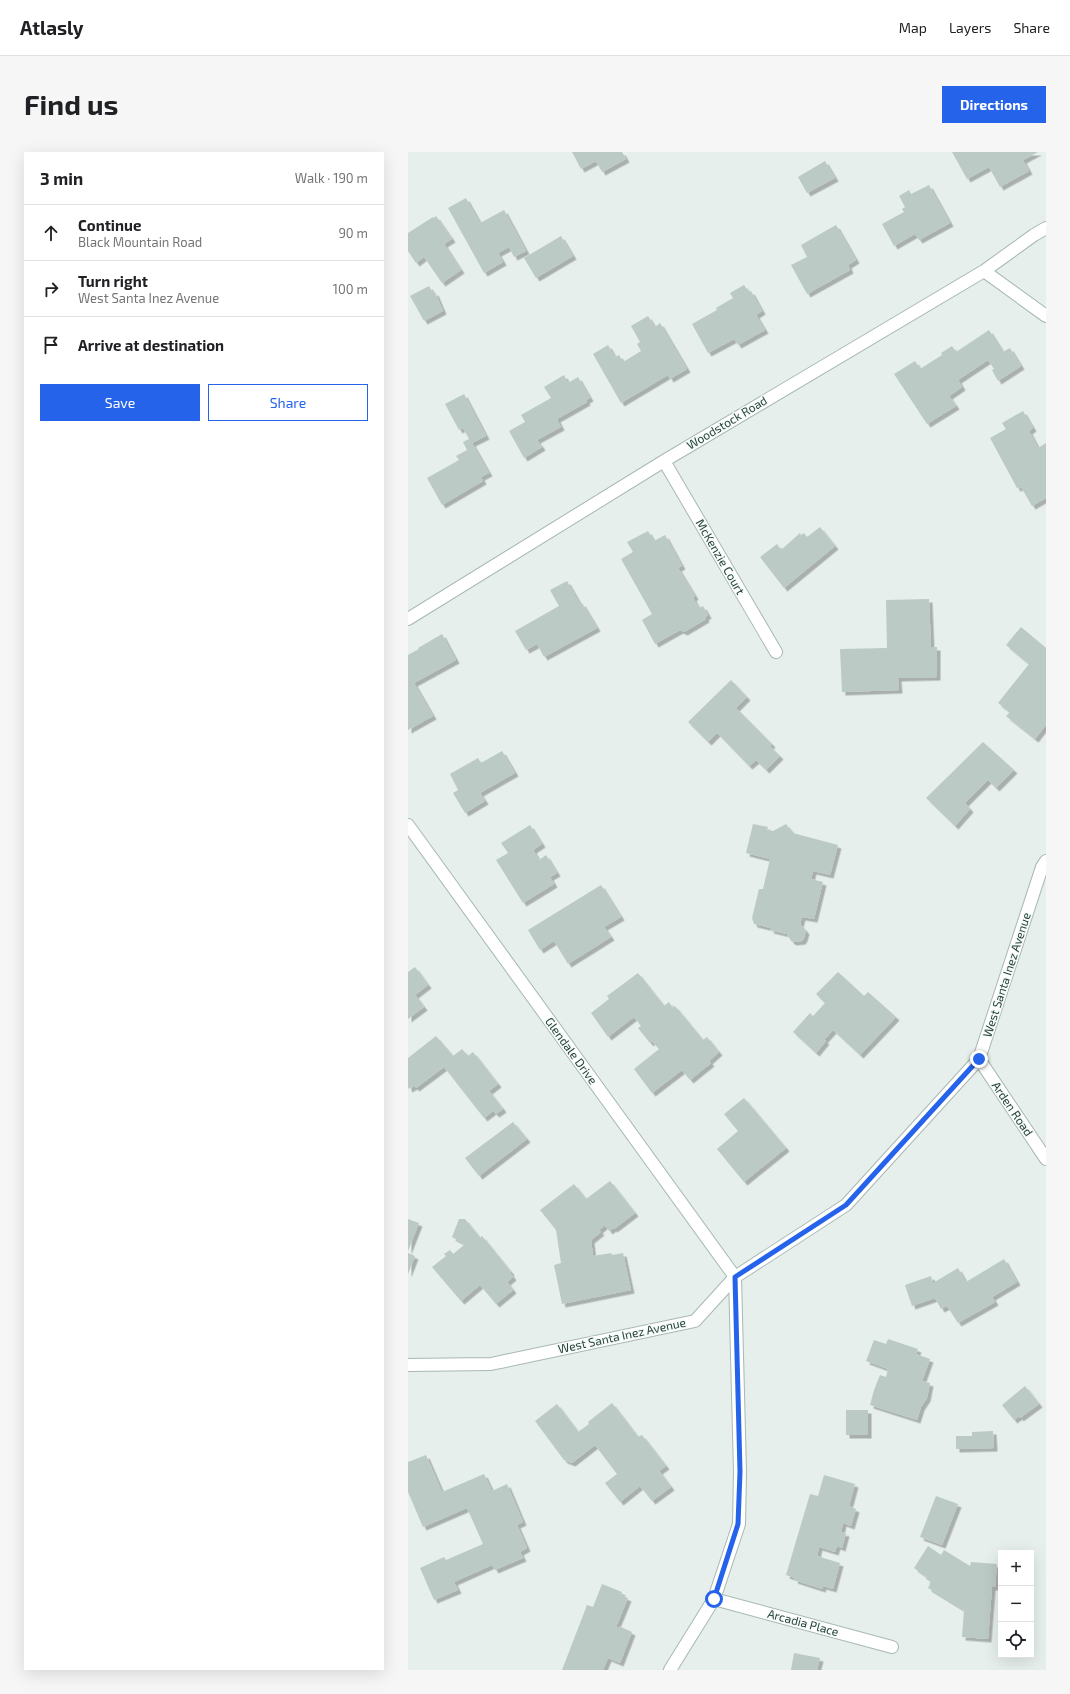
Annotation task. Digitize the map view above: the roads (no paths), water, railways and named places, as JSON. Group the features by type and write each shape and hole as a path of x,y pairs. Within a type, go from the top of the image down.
{"street":[{"name":"Woodstock Road","path":"408,619 664,461 984,271 1046,228"},
{"path":"984,271 1046,316"},
{"name":"McKenzie Court","path":"664,461 776,652"},
{"name":"Glendale Drive","path":"408,825 735,1277"},
{"name":"West Santa Inez Avenue","path":"408,1365 491,1364 695,1321 735,1277 846,1205 979,1059 1040,873 1046,861"},
{"name":"Arden Road","path":"979,1059 1046,1159"},
{"path":"670,1670 714,1599 738,1524 740,1472 735,1277"},
{"name":"Arcadia Place","path":"714,1599 892,1647"}]}
